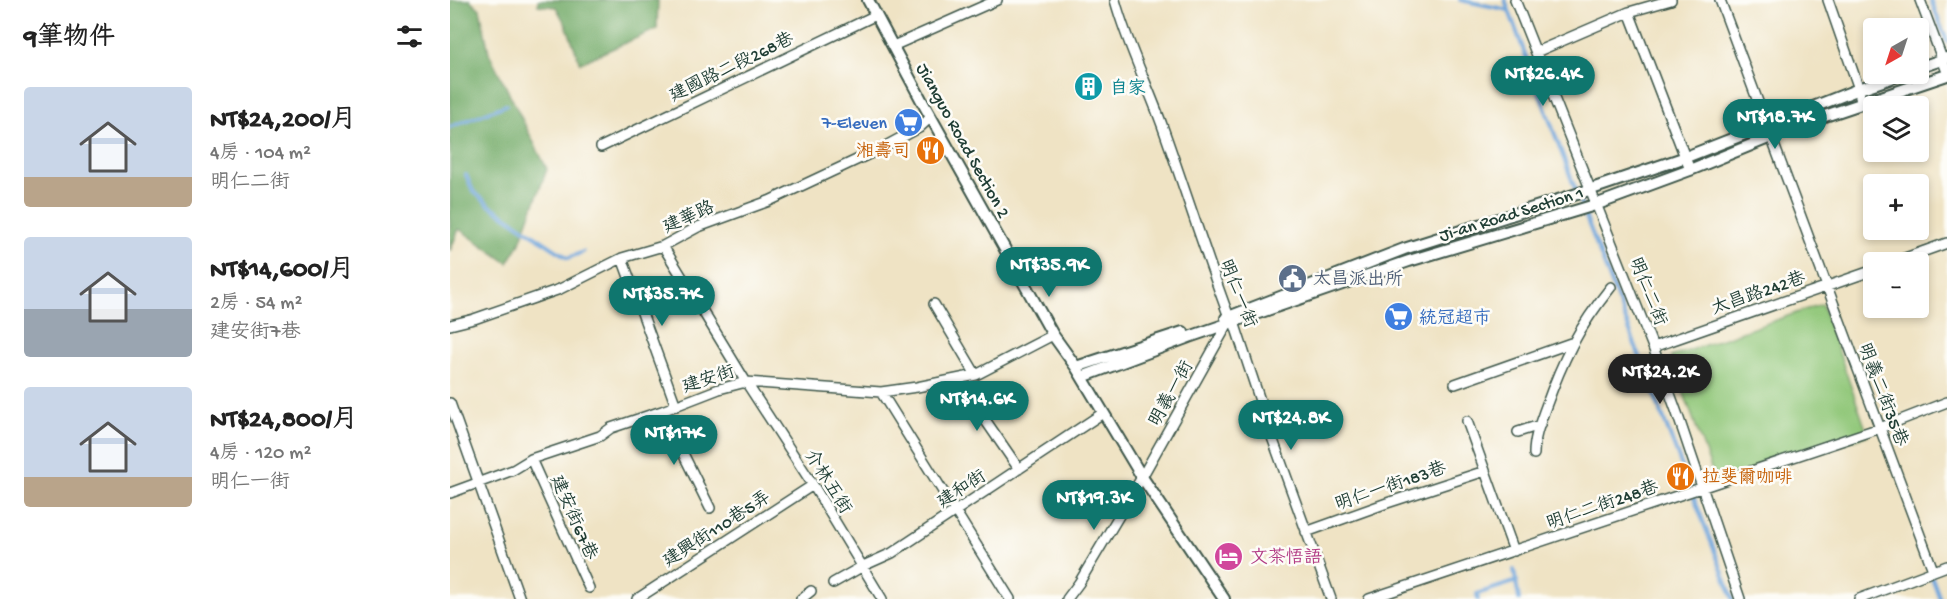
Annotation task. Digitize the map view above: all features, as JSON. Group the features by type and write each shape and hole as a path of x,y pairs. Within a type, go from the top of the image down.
{"street":[{"name":"Jianguo Road Section 2","path":"868,0 1053,335 1079,372 1142,477 1224,599"},
{"path":"893,46 997,0"},
{"name":"明仁一街","path":"1115,0 1122,26 1163,127 1199,235 1331,599"},
{"name":"明仁二街","path":"1515,0 1653,347 1740,599"},
{"path":"1536,52 1629,12 1671,0"},
{"name":"明義二街35巷","path":"1720,0 1932,570"},
{"path":"1828,0 1859,89 1861,104"},
{"path":"1920,0 1945,59 1947,74"},
{"path":"1629,12 1690,170"},
{"name":"建國路二段268巷","path":"601,147 876,15"},
{"path":"1929,64 1945,59"},
{"name":"Ji-an Road Section 1","path":"1230,321 1404,249 1769,130 1861,104 1947,74"},
{"name":"Ji-an Road Section 1","path":"1079,372 1409,261 1595,205 1690,170 1769,130 1874,84"},
{"name":"建華路","path":"450,324 474,319 560,289 622,258 663,246 698,227 769,201 880,149 919,128 931,117"},
{"path":"1922,252 1947,243"},
{"name":"介林五街","path":"663,246 882,599"},
{"path":"622,258 676,406"},
{"name":"太昌路242巷","path":"1653,347 1863,274"},
{"path":"1534,454 1539,425 1571,343 1611,286"},
{"path":"934,304 976,375"},
{"name":"明義一街","path":"1067,599 1079,583 1142,477 1230,321"},
{"name":"建安街","path":"450,493 513,470 531,459 600,436 611,428 746,382 881,392 976,375 1053,335"},
{"path":"1455,384 1571,343"},
{"path":"957,379 1019,469"},
{"path":"881,392 1010,599"},
{"name":"明仁二街248巷","path":"1369,599 1880,429 1947,402"},
{"path":"450,403 520,599"},
{"path":"662,411 710,508"},
{"name":"建和街","path":"833,583 892,553 1103,413"},
{"path":"1467,421 1515,551"},
{"path":"1518,432 1539,425"},
{"name":"建安街67巷","path":"531,459 589,588"},
{"name":"明仁一街183巷","path":"1306,532 1387,502 1485,471"},
{"name":"建興街110巷5弄","path":"637,599 813,485"},
{"path":"1859,599 1947,566"},
{"path":"801,599 811,591"}],"green space":[{"path":"450,0 470,0 480,9 489,53 547,169 519,245 508,263 459,229 450,251"},
{"path":"538,0 658,0 657,29 580,63 567,27 556,7 538,5"},
{"path":"1822,304 1868,435 1717,485 1671,357"}],"waterway":[{"path":"1460,0 1509,10"},
{"path":"1505,0 1733,599"},
{"path":"1931,0 1947,42"},
{"path":"450,127 506,105"},
{"path":"466,175 473,191 489,205 568,258 583,252"},
{"path":"1514,570 1519,599"},
{"path":"1930,572 1940,599"},
{"path":"1478,599 1477,594 1517,581"}],"place":[{"name":"自家","path":"1089,87"},
{"name":"7-Eleven","path":"908,122"},
{"name":"湘壽司","path":"931,150"},
{"name":"太昌派出所","path":"1292,278"},
{"name":"統冠超市","path":"1398,317"},
{"name":"拉斐爾咖啡","path":"1681,476"},
{"name":"文茶悟語","path":"1229,556"}]}
